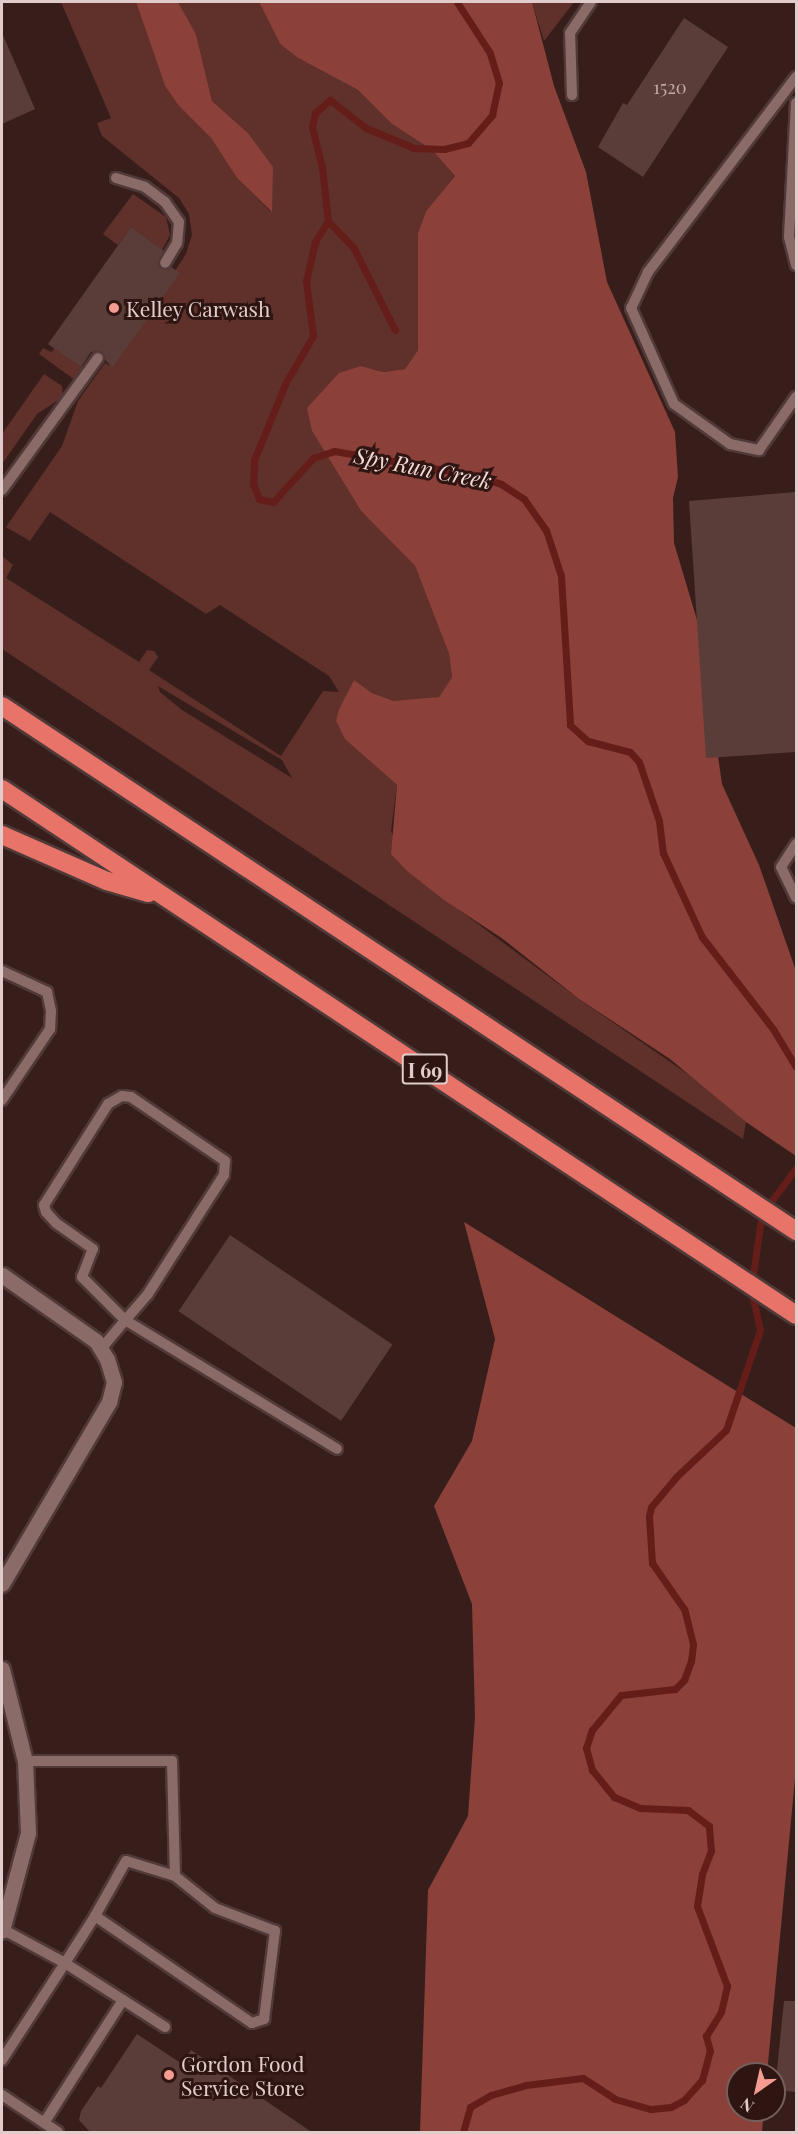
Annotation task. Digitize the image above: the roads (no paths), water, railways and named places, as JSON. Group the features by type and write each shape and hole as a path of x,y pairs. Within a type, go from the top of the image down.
{"highway":[{"path":"2,700 28,724"},
{"path":"2,706 796,1231"},
{"name":"I 69","path":"2,789 796,1315"},
{"path":"2,835 106,881 165,898"}],"street":[{"path":"2,1275 82,1328 101,1349 114,1382 109,1402 2,1584"},
{"path":"2,1669 25,1761 28,1833 2,1930"}],"lane":[{"path":"572,95 570,33 591,2"},
{"path":"796,78 648,272 631,308 674,404 730,444 759,450 796,397"},
{"path":"796,103 789,237 796,265"},
{"path":"116,178 145,186 165,202 178,222 177,243 165,263"},
{"path":"2,490 98,358"},
{"path":"796,844 781,867 796,898"},
{"path":"2,971 47,992 51,1011 50,1029 2,1100"},
{"path":"101,1349 125,1320 148,1294 224,1175 225,1161 131,1097 122,1096 108,1104 44,1204 46,1212 56,1223 93,1249 82,1277 125,1320 337,1449"},
{"path":"25,1761 172,1761 175,1876"},
{"path":"2,2060 95,1916 126,1861 175,1876 214,1908 274,1931 264,2019 252,2023 95,1916"},
{"path":"2,1930 65,1963 165,2027"},
{"path":"44,2123 123,2000"},
{"path":"2,2095 58,2133"}],"waterway":[{"name":"Spy Run Creek","path":"395,330 353,247 328,221 322,168 312,127 315,113 330,100 366,128 414,148 444,149 468,143 492,115 499,83 490,53 457,2"},
{"name":"Spy Run Creek","path":"328,221 315,242 306,281 313,336 286,382 254,460 253,484 259,499 273,502 313,458 334,451 475,475 501,484 524,499 546,530 561,576 570,725 588,741 630,752 639,762 659,821 663,853 702,937 773,1029 796,1067"},
{"name":"Spy Run Creek","path":"463,2132 470,2107 491,2095 526,2085 583,2078 615,2099 651,2109 671,2107 684,2100 702,2080 710,2051 706,2036 721,2012 727,1986 697,1906 702,1874 711,1851 709,1826 688,1810 640,1808 614,1797 592,1770 586,1748 592,1730 621,1695 675,1689 684,1680 691,1661 693,1644 684,1609 652,1563 649,1516 651,1507 677,1476 726,1430 760,1330 751,1289 760,1225 770,1203 796,1168"}],"place":[{"name":"Kelley Carwash","path":"114,308"},
{"name":"Gordon Food Service Store","path":"169,2075"}]}
